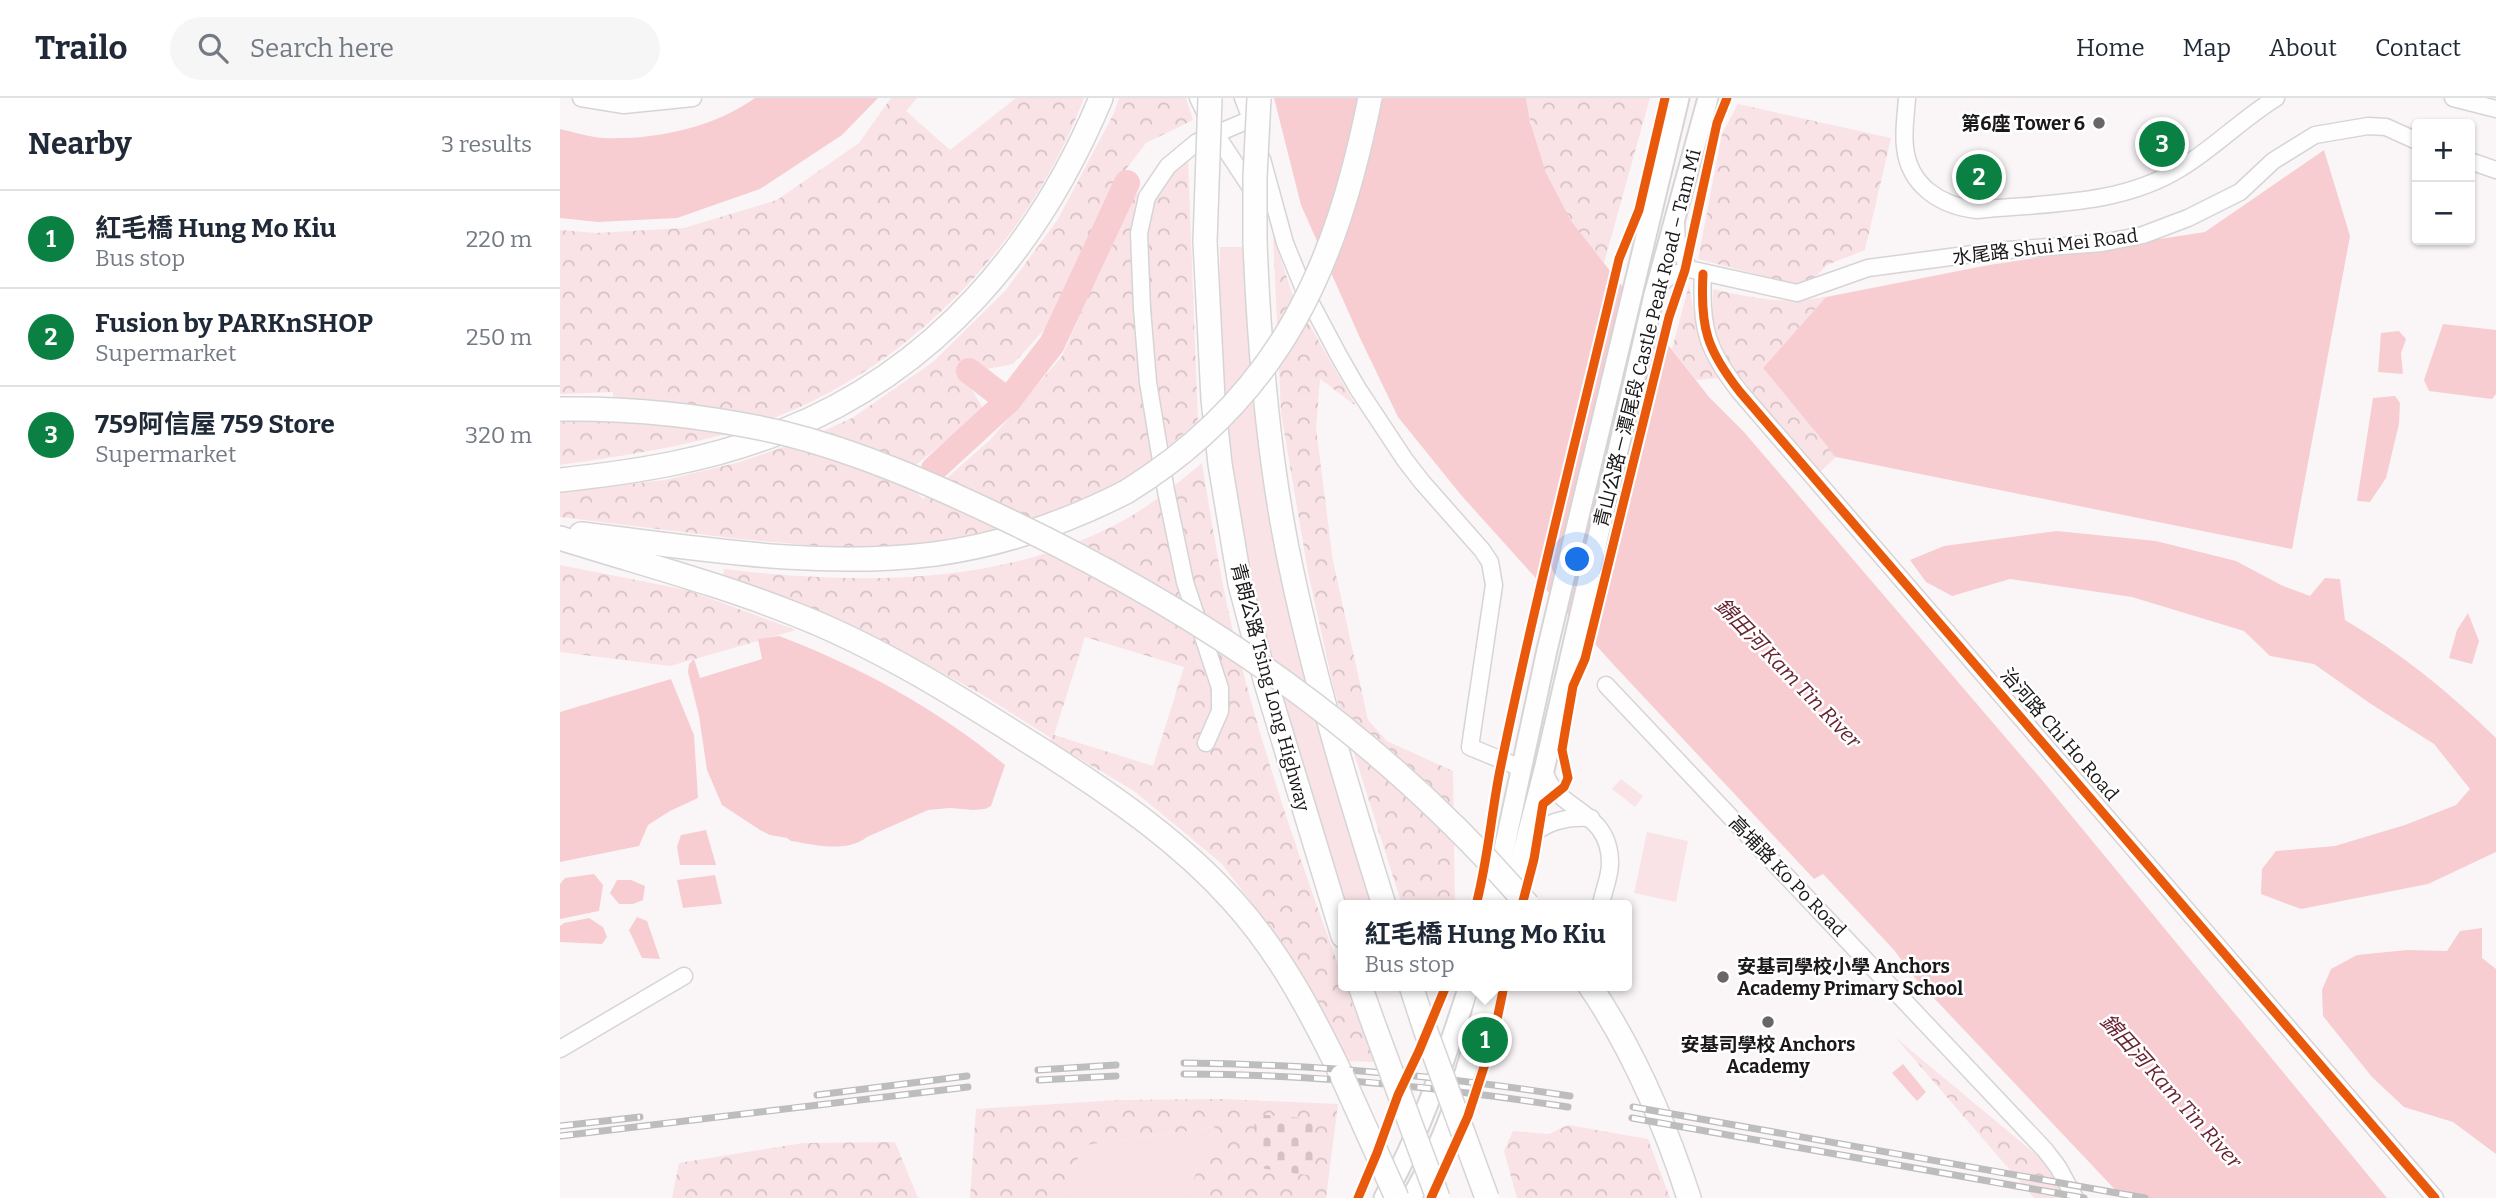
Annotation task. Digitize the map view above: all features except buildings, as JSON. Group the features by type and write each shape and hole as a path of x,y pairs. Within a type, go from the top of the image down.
{"highway":[{"path":"560,480 610,475 740,447 785,431 874,383 935,339 1002,270 1056,192 1101,98"},
{"name":"青朗公路 Tsing Long Highway","path":"1210,98 1205,242 1213,399 1220,464 1240,584 1266,683 1338,920"},
{"path":"560,531 772,556 908,556 963,550 1021,536 1089,511 1126,492 1173,461 1215,425 1238,402 1281,345 1315,282 1340,220 1370,98"},
{"path":"1255,108 1255,242 1266,404 1286,545 1315,673 1383,900"},
{"path":"560,409 612,408 683,414 786,434 901,473 1036,534 1194,621 1322,708 1377,753 1439,810 1523,900"},
{"path":"560,538 705,582 797,615 838,633 927,679 1087,779 1178,848 1234,902 1282,964 1313,1017 1342,1076 1397,1198"},
{"path":"1362,991 1438,1198"},
{"path":"1413,991 1487,1198"},
{"path":"1593,991 1654,1102 1689,1198"}],"main road":[{"name":"青山公路－潭尾段 Castle Peak Road – Tam Mi","path":"1493,900 1547,650 1679,98"},
{"name":"青山公路－潭尾段 Castle Peak Road – Tam Mi","path":"1510,900 1544,770 1656,291 1707,98"},
{"path":"1384,1198 1407,1157 1426,1111 1467,991"},
{"path":"1411,1198 1444,1129 1471,1057 1488,991"}],"street":[{"path":"581,98 624,105 693,98"},
{"path":"1198,98 1215,133 1285,243"},
{"path":"1243,98 1255,108 1285,243 1305,292 1364,400 1422,482 1490,562 1494,585 1470,747 1521,768"},
{"path":"1907,98 1905,147 1909,164 1917,179 1928,192 1943,202 1959,208 1977,210 2095,198 2139,188 2181,168 2276,98"},
{"path":"2454,98 2496,109"},
{"path":"1206,743 1220,711 1220,688 1185,582 1166,491 1149,382 1139,244 1144,206 1155,182 1187,149 1255,108"},
{"name":"水尾路 Shui Mei Road","path":"1696,272 1797,293 1868,268 1995,251 2102,243 2143,235 2188,218 2240,192 2273,161 2315,135 2368,126 2386,127 2412,139"},
{"path":"2475,163 2496,170"},
{"path":"1656,291 1670,276 1696,272 1678,245 1676,218"},
{"name":"治河路 Chi Ho Road","path":"1696,272 1708,341 1719,365 1733,383 2435,1198"},
{"name":"高埔路 Ko Po Road","path":"1606,685 2045,1150 2075,1198"},
{"path":"1544,770 1556,793 1591,818 1603,834 1609,854 1609,875 1602,900"},
{"path":"1526,840 1555,821 1591,818"},
{"path":"560,1049 684,976"}],"green space":[{"path":"891,98 917,98 906,111 950,150 1016,98 1084,98 1062,148 1035,197 1003,243 967,286 927,325 883,359 836,389 759,423 675,446 560,465 560,422 613,421 613,392 560,394 560,230 596,233 684,228 777,200 859,143"},
{"path":"1119,98 1186,98 1193,120 1146,143 1120,177 1051,322 1013,364 982,370 970,359 959,368 984,410 901,477 923,499 990,440 1062,356 1132,197 1188,160 1198,422 1143,467 1078,505 1006,532 930,544 850,549 740,539 560,517 560,492 665,480 740,462 801,441 852,418 933,362 1006,290 1058,219 1114,113"},
{"path":"1526,98 1650,98 1604,263 1574,226 1554,191 1536,146"},
{"path":"1738,104 1891,138 1865,250 1827,265 1812,280 1798,285 1698,259 1722,134"},
{"path":"1273,235 1293,296 1356,406 1320,379 1316,428 1333,561 1368,720 1387,741 1453,771 1455,900 1400,900 1334,690 1308,572 1281,413"},
{"path":"1220,247 1245,247 1255,420 1271,531 1296,644 1333,779 1370,900 1343,900 1274,669 1235,488 1223,405"},
{"path":"1689,285 1699,333 1720,378 1696,380 1672,349"},
{"path":"1713,289 1769,299 1826,297 1763,368 1836,457 1819,473 1732,367 1719,343 1712,316"},
{"path":"1202,463 1228,610 1265,749 1338,964 1338,991 1348,991 1375,1062 1348,1061 1271,928 1221,863 1134,791 1050,741 1051,738 981,694 908,654 723,579 724,569 872,578 970,571 1065,547 1123,521 1169,490","holes":["1085,637 1184,667 1153,766 1054,735"]},
{"path":"560,565 687,590 796,630 670,666 560,652"},
{"path":"1621,779 1643,796 1635,807 1612,789"},
{"path":"1647,832 1688,841 1676,902 1634,893"},
{"path":"1895,1037 2038,1156 2065,1198 2034,1198"},
{"path":"1223,1099 1338,1104 1326,1198 1186,1198 1215,1127 1086,1145 1062,1185 1073,1198 970,1198 976,1109 1117,1100"},
{"path":"1253,1114 1313,1119 1313,1176 1260,1168"},
{"path":"1568,1125 1648,1139 1670,1198 1517,1198 1504,1151 1513,1131 1549,1134"},
{"path":"1215,1127 1186,1198 1073,1198 1062,1185 1086,1145"},
{"path":"895,1142 918,1198 672,1198 679,1163 803,1143"}],"water":[{"path":"755,98 878,98 842,135 760,189 677,218 598,222 560,218 560,129 603,138 663,134 721,117"},
{"name":"錦田河 Kam Tin River","path":"1274,98 1526,98 1530,122 1546,173 1571,221 1709,397 1744,432 2042,780 2387,1198 2123,1198 1915,978 1894,950 1823,874 1814,879 1612,663 1461,495 1398,417 1301,205"},
{"path":"2324,150 2350,236 2292,549 1836,457 1763,368 1826,297 1989,265 2205,232"},
{"path":"2443,324 2496,330 2496,394 2492,399 2429,391 2424,380"},
{"path":"2399,331 2406,339 2401,353 2403,374 2378,372 2381,333"},
{"path":"2395,396 2400,403 2399,424 2386,478 2370,502 2357,501 2373,398"},
{"path":"2057,531 2156,541 2236,561 2281,585 2310,596 2325,578 2340,579 2345,620 2424,674 2496,738 2496,852 2428,884 2301,909 2261,894 2262,869 2276,851 2335,846 2405,825 2456,805 2470,789 2434,744 2314,664 2270,656 2244,631 2132,597 2010,579 1952,596 1926,582 1910,560 1944,546"},
{"path":"2468,613 2479,641 2472,664 2449,658 2457,630"},
{"path":"779,636 839,661 897,691 953,726 1005,765 991,806 973,810 928,810 859,842 830,846 791,841 770,835 722,805 707,770 699,716 688,672 689,664 694,659 700,678 762,659 758,639"},
{"path":"671,679 694,735 698,798 648,825 639,846 560,862 560,712"},
{"path":"706,830 716,865 680,865 677,847 681,835"},
{"path":"594,874 603,885 599,911 560,919 560,884 565,878"},
{"path":"715,875 722,904 683,908 677,880"},
{"path":"617,880 631,880 645,886 643,900 633,904 619,904 610,893"},
{"path":"637,917 647,921 660,959 642,958 629,930"},
{"path":"589,918 603,927 607,937 602,944 560,942 560,926"},
{"path":"2482,928 2482,958 2496,969 2496,1154 2453,1122 2404,1107 2372,1077 2323,1016 2322,990 2331,969 2357,955 2407,950 2447,951 2460,931"},
{"path":"1903,1064 1926,1092 1917,1101 1892,1073"}],"waterway":[{"path":"934,469 1008,401 1052,344 1127,183"},
{"path":"969,371 1008,401"}],"railway":[{"path":"1184,1063 1377,1072 1570,1096"},
{"path":"1038,1070 1116,1065"},
{"path":"1184,1074 1281,1076 1377,1083 1568,1107"},
{"path":"817,1095 967,1076"},
{"path":"1039,1080 1116,1076"},
{"path":"560,1136 968,1087"},
{"path":"1633,1107 2145,1198"},
{"path":"560,1126 640,1117"},
{"path":"1632,1118 2084,1198"}],"cycle path":[{"path":"1477,900 1500,770 1542,578 1619,259 1639,210 1665,98"},
{"path":"1523,900 1534,859 1543,804 1564,787 1568,778 1562,750 1573,686 1585,659 1669,317 1685,270 1717,123 1727,98"},
{"path":"1703,274 1703,309 1708,337 1720,363 1740,392 2435,1198"},
{"path":"1358,1198 1398,1095 1444,991"},
{"path":"1431,1198 1468,1116 1493,1039 1503,991"}],"place":[{"name":"第6座 Tower 6","path":"2099,123"},
{"name":"759阿信屋 759 Store","path":"2162,144"},
{"name":"Fusion by PARKnSHOP","path":"1979,177"},
{"name":"安基司學校小學 Anchors Academy Primary School","path":"1723,977"},
{"name":"安基司學校 Anchors Academy","path":"1768,1022"},
{"name":"紅毛橋 Hung Mo Kiu","path":"1485,1040"}]}
